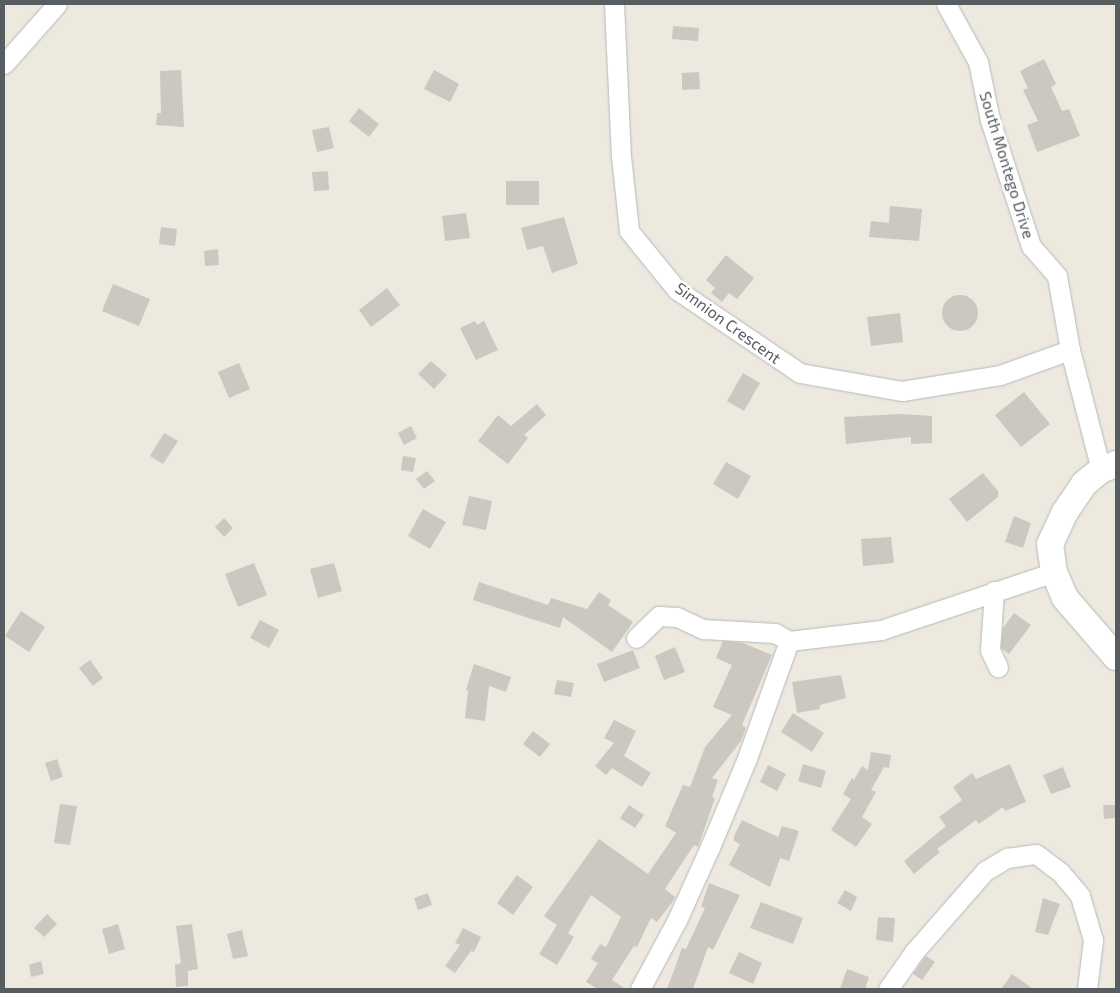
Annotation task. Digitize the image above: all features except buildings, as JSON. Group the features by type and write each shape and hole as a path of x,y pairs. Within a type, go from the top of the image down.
{"street":[{"path":"4,64 57,4"},
{"name":"Simnion Crescent","path":"614,4 621,156 629,231 677,290 800,373 902,391 1000,376 1070,350"},
{"name":"South Montego Drive","path":"946,4 978,62 990,120 1031,246 1057,276 1070,350 1109,467"},
{"path":"1109,467 1084,484 1065,512 1050,544 1054,572 1065,598 1116,657"},
{"path":"636,638 659,616 677,616 704,629 775,633 789,641 881,630 1054,572"},
{"path":"994,591 990,650 998,667"},
{"path":"640,989 677,920 710,847 746,761 789,641"},
{"path":"888,989 914,952 985,871 1007,858 1036,854 1061,873 1080,896 1092,940 1087,989"}]}
